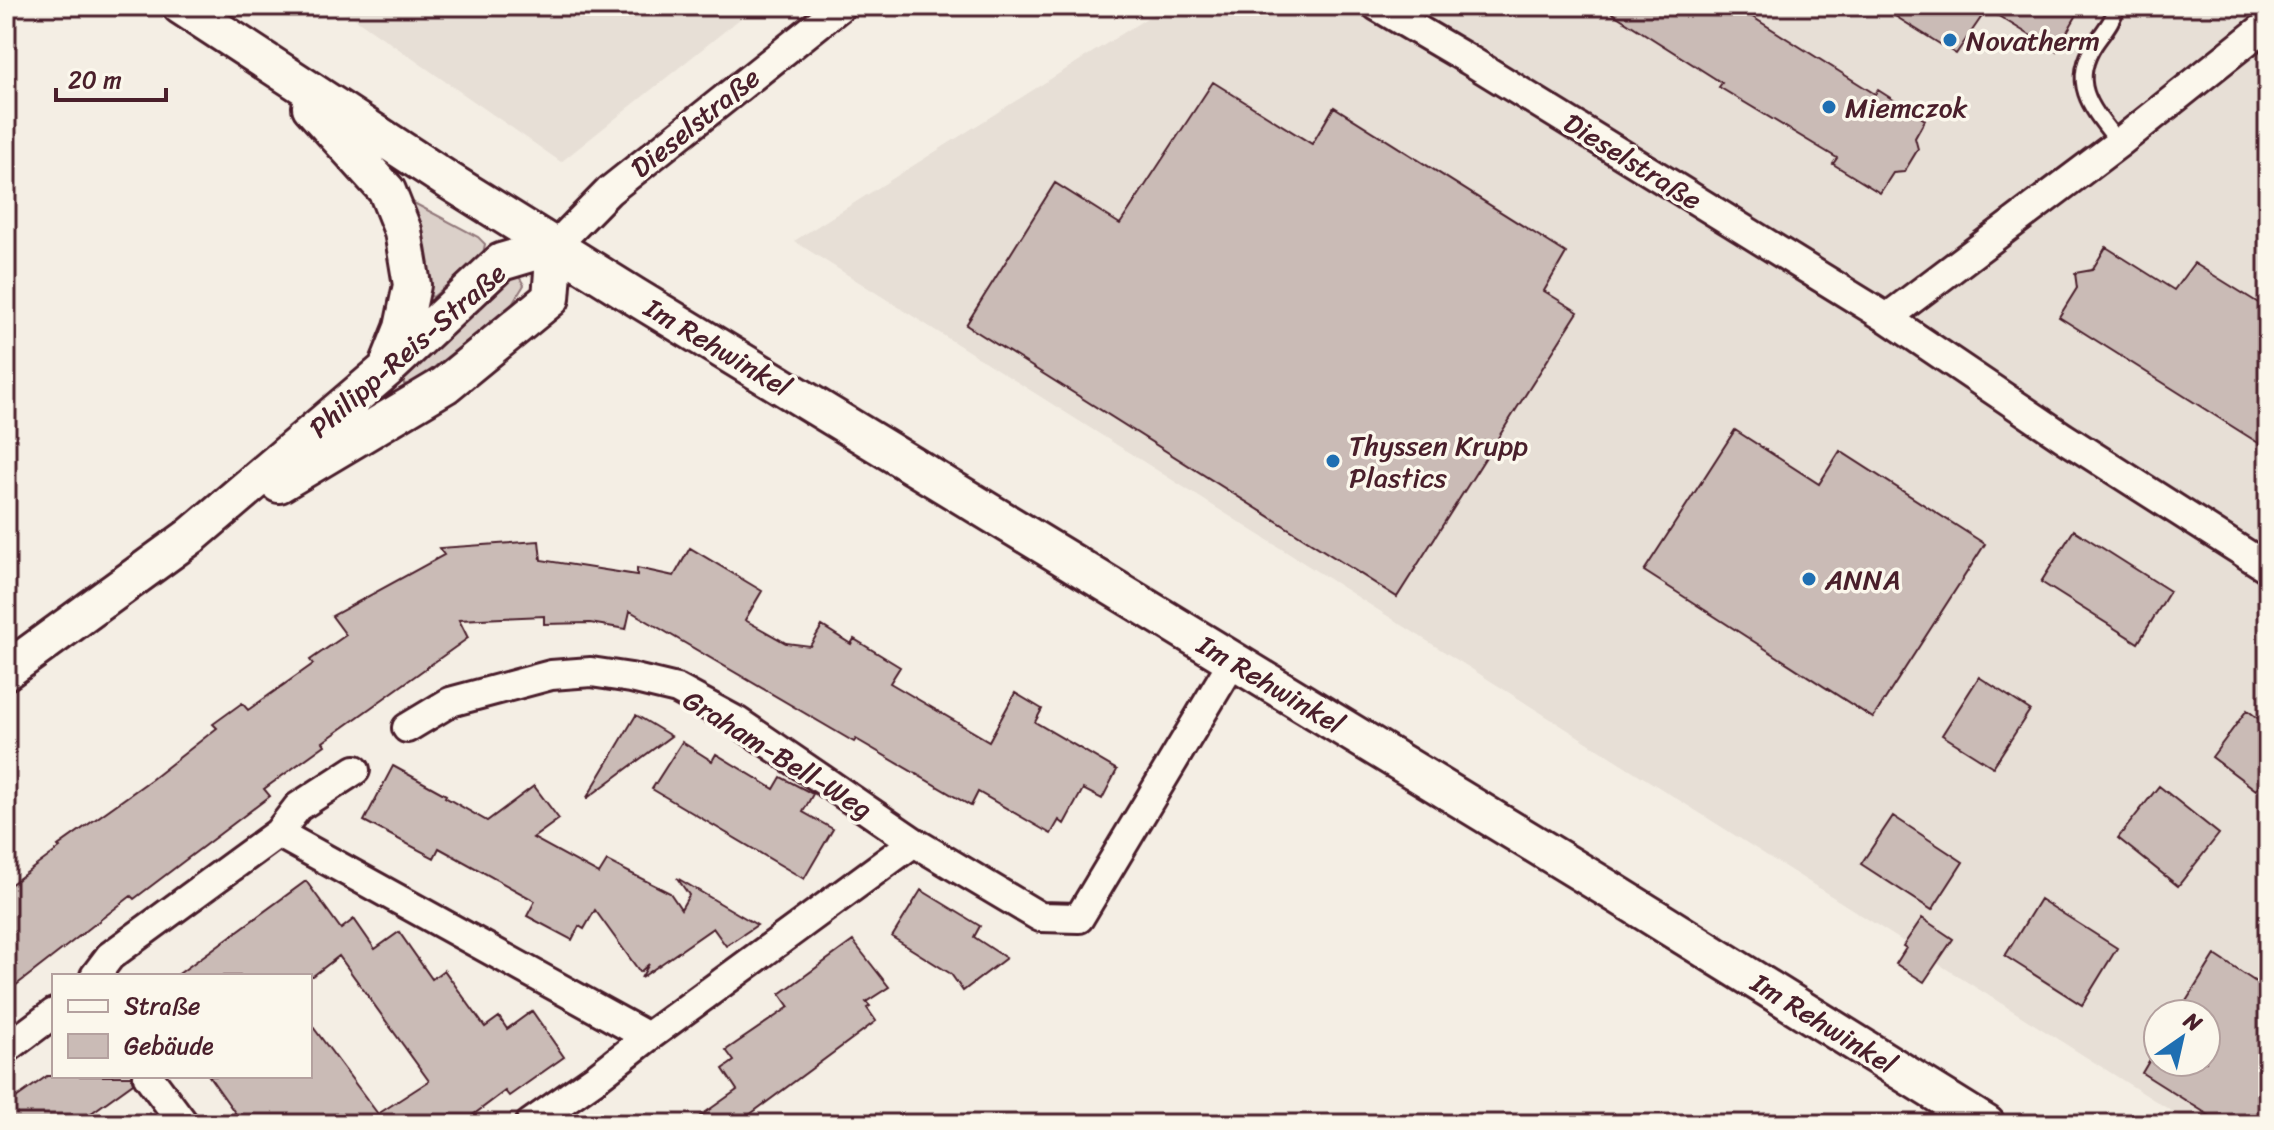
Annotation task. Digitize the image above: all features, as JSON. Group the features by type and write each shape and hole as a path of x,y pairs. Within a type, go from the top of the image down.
{"street":[{"path":"181,6 272,64 387,191 403,231 412,285 403,328 387,369"},
{"name":"Dieselstraße","path":"555,246 609,191 841,6"},
{"name":"Dieselstraße","path":"1377,6 1483,68 1887,318 2063,437 2268,568"},
{"path":"1887,318 2119,143 2268,24"},
{"name":"Im Rehwinkel","path":"272,64 446,179 1610,890 1986,1124"},
{"name":"Philipp-Reis-Straße","path":"6,671 191,536 387,369 501,262 555,246 551,298 445,385 191,536"},
{"name":"Graham-Bell-Weg","path":"407,728 450,702 551,675 591,672 677,689 738,722 914,842 1040,917 1079,918 1233,661"},
{"path":"96,974 110,956 278,833 298,807 355,770"},
{"path":"278,833 648,1037"},
{"path":"530,1124 914,842"},
{"path":"6,1049 52,1014"},
{"path":"150,1078 184,1124"}],"lane":[{"path":"2117,6 2114,17 2088,56 2084,86 2089,105 2119,143"}],"shaded area":[{"path":"337,6 756,6 561,162"},
{"path":"1166,6 2268,6 2268,1124 2192,1124 794,241"},
{"path":"412,202 478,237 485,244 483,254 433,297 428,295 409,205"},
{"path":"518,275 524,285 511,306 412,385 404,384 403,378 509,278"}],"building":[{"name":"Miemczok","path":"1601,6 1735,6 1875,94 1878,90 1925,120 1915,138 1918,149 1904,172 1893,173 1880,193 1833,164 1837,158 1719,87 1722,83"},
{"name":"Novatherm","path":"1879,6 2082,6 2056,51 1987,9 1956,54"},
{"name":"Thyssen Krupp Plastics","path":"1213,82 1312,144 1334,107 1566,253 1544,291 1578,312 1397,597 966,325 1055,183 1120,224"},
{"path":"2106,247 2174,290 2194,263 2268,309 2268,449 2059,317 2077,288 2075,273 2092,270"},
{"name":"ANNA","path":"1735,430 1819,484 1840,451 1985,544 1873,718 1644,571"},
{"path":"2074,530 2170,591 2138,643 2041,582"},
{"path":"539,541 541,560 637,575 637,568 674,576 690,548 762,591 745,620 786,643 810,646 822,626 851,644 854,639 900,667 890,683 989,741 1015,693 1042,709 1035,722 1117,770 1102,799 1083,789 1064,824 1059,820 1051,834 978,792 971,806 856,739 854,742 630,611 626,629 590,623 544,624 544,616 459,620 468,638 323,742 325,745 264,789 270,796 134,899 131,896 6,993 6,888 217,728 213,724 242,703 248,710 313,664 310,660 346,635 332,616 444,555 439,548"},
{"path":"1979,677 2030,710 1993,767 1942,735"},
{"path":"2247,710 2268,726 2268,774 2256,790 2212,757"},
{"path":"636,715 671,736 586,799"},
{"path":"682,742 712,761 716,754 774,789 781,777 813,794 803,812 833,829 804,879 652,789"},
{"path":"393,766 487,821 534,786 559,819 533,838 599,874 607,861 670,893 681,909 689,895 677,878 757,925 726,946 713,928 641,978 649,964 640,972 595,910 584,929 579,926 572,940 527,916 535,901 439,848 434,858 364,821"},
{"path":"2159,786 2219,834 2178,886 2118,838"},
{"path":"1893,816 1963,862 1932,910 1861,864"},
{"path":"306,881 341,929 354,919 375,949 399,932 432,979 444,970 485,1027 499,1017 507,1029 532,1011 564,1057 509,1096 505,1091 461,1124 243,1124 210,1078 312,1078 312,1026 378,1114 429,1081 339,956 313,976 179,974"},
{"path":"921,890 980,926 974,937 1006,958 963,991 951,974 892,937"},
{"path":"2040,899 2117,948 2082,1005 2005,956"},
{"path":"1922,918 1953,939 1924,982 1896,964 1906,948 1903,946"},
{"path":"853,941 889,987 866,1002 876,1021 737,1124 689,1124 737,1090 723,1069 734,1061 726,1050 789,1007 780,994"},
{"path":"2215,955 2268,990 2268,1124 2223,1124 2150,1078 2222,1078 2222,998 2188,998"},
{"path":"47,1076 132,1078 133,1083 76,1124 6,1124 6,1105"}],"place":[{"name":"Novatherm","path":"1950,40"},
{"name":"Miemczok","path":"1829,107"},
{"name":"Thyssen Krupp Plastics","path":"1333,461"},
{"name":"ANNA","path":"1809,579"}]}
